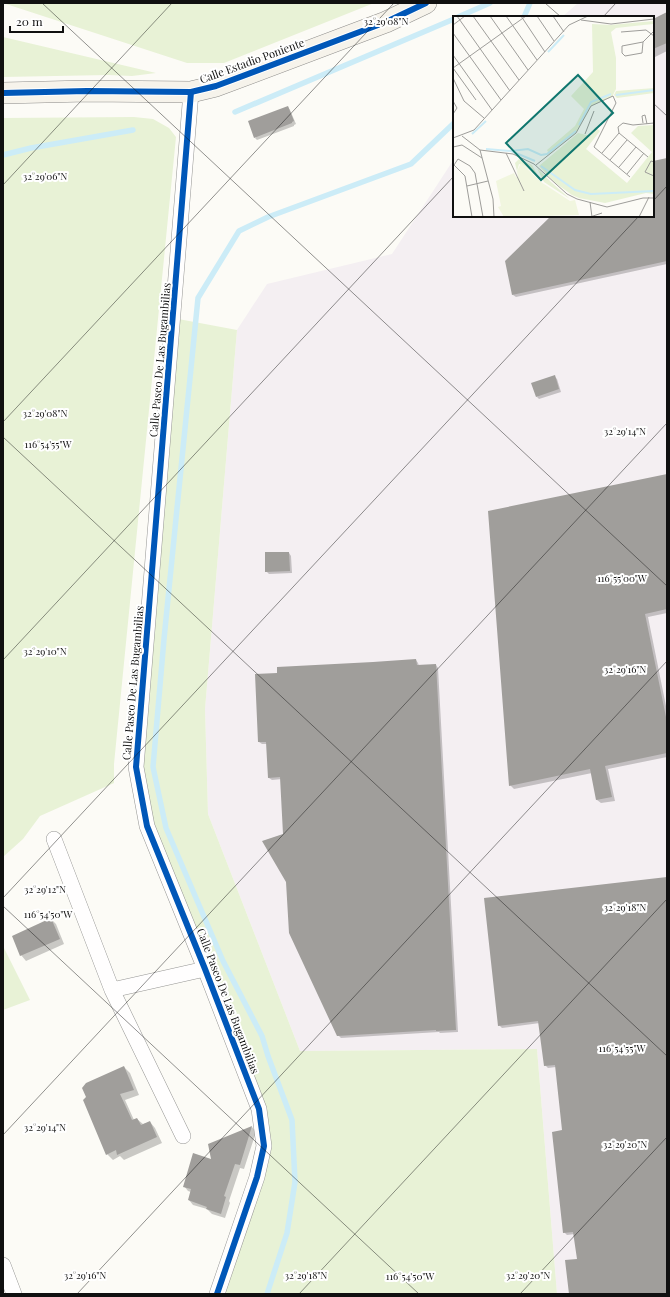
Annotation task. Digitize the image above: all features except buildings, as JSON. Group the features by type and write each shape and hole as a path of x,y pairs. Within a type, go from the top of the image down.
{"street":[{"path":"386,22 399,3"},
{"name":"Calle Estadio Poniente","path":"3,93 87,91 191,92 216,86 386,22 426,3"},
{"name":"Calle Paseo De Las Bugambilias","path":"191,92 136,767 147,826 259,1108 264,1146 257,1177 217,1294"},
{"path":"54,839 112,990 183,1136"},
{"path":"112,990 205,969"},
{"path":"3,1265 14,1294"}],"shaded area":[{"path":"578,3 667,3 667,1294 557,1294 537,1049 300,1051 208,814 205,709 237,330 267,284 392,254 453,161 453,217 654,217 654,16 563,16"}],"green space":[{"path":"3,3 374,3 224,63 187,63"},
{"path":"3,37 156,73 132,76 3,77"},
{"path":"134,117 153,119 169,128 176,137 114,764 114,783 40,816 23,839 3,857 3,118"},
{"path":"173,318 237,330 205,709 208,814 300,1051 537,1049 557,1294 217,1294 264,1146 259,1109 147,826 136,767"},
{"path":"3,946 30,1000 3,1010"}],"waterway":[{"path":"460,16 490,3"},
{"path":"524,16 530,3"},
{"path":"235,112 453,19"},
{"path":"267,1294 287,1233 295,1182 292,1120 262,1036 223,961 166,828 153,767 164,639 198,298 239,231 268,217 411,164 453,124"},
{"path":"3,155 31,148 133,130"}],"cycle path":[{"path":"3,93 87,91 191,92 216,86 386,22 426,3"},
{"path":"191,92 136,767 147,826 205,969 259,1109 264,1146 257,1177 217,1294"}]}
